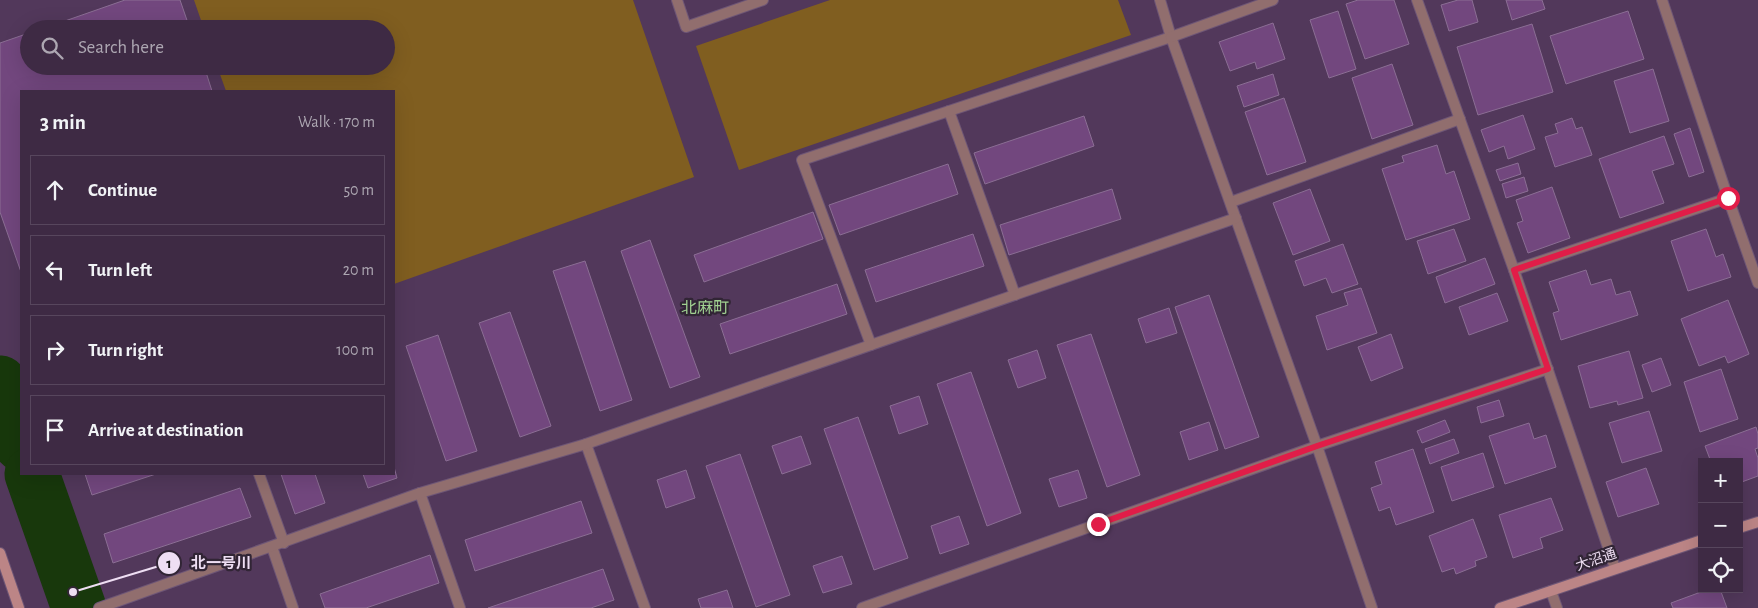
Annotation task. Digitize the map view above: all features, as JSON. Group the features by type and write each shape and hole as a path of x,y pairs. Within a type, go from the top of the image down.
{"street":[{"path":"677,0 686,27 763,0"},
{"path":"1160,0 1171,37 1317,446 1372,608"},
{"path":"871,345 802,160 1171,37 1273,0"},
{"path":"1417,0 1514,270 1615,568"},
{"path":"1662,0 1758,283"},
{"path":"949,111 1015,295"},
{"path":"1231,202 1460,119"},
{"path":"1514,270 1728,198"},
{"path":"101,607 420,493 586,444 1236,218"},
{"path":"862,608 1317,446 1548,369"},
{"path":"586,444 645,608"},
{"path":"259,475 284,543"},
{"path":"420,493 460,608"},
{"path":"1743,527 1758,522"},
{"name":"大沼通","path":"1500,608 1698,541"},
{"path":"272,547 293,608"},
{"path":"0,553 19,608"},
{"path":"1550,591 1557,608"}],"shaded area":[{"path":"194,0 633,0 694,177 395,284 395,90 226,90 220,75 395,75 395,20 201,20"},
{"path":"830,0 1118,0 1131,35 739,170 696,46"}],"building":[{"path":"125,0 180,0 187,20 68,20"},
{"path":"1358,0 1394,0 1409,44 1365,59 1346,4"},
{"path":"1458,0 1472,0 1478,22 1449,31 1441,5"},
{"path":"1506,0 1542,0 1545,9 1512,20"},
{"path":"1338,11 1356,69 1329,78 1310,20"},
{"path":"1628,11 1644,59 1566,84 1550,36"},
{"path":"1273,23 1285,59 1257,69 1255,62 1230,71 1219,42"},
{"path":"1532,24 1553,92 1478,115 1457,47"},
{"path":"20,36 20,75 207,75 212,90 20,90 20,269 0,212 0,43"},
{"path":"1392,64 1413,125 1372,139 1352,78"},
{"path":"1653,69 1669,121 1630,133 1614,81"},
{"path":"1273,74 1279,95 1244,107 1237,86"},
{"path":"1284,98 1306,162 1267,175 1245,112"},
{"path":"1523,115 1535,149 1508,159 1504,146 1489,152 1481,130"},
{"path":"1084,116 1094,146 985,184 974,153"},
{"path":"1572,118 1576,129 1582,127 1592,155 1555,167 1545,137 1558,133 1555,124"},
{"path":"1690,128 1704,172 1689,177 1674,134"},
{"path":"1664,136 1674,164 1652,171 1664,203 1620,218 1599,159"},
{"path":"1437,145 1446,174 1454,171 1470,219 1406,240 1382,169 1404,162 1402,156"},
{"path":"1518,163 1521,174 1500,181 1496,170"},
{"path":"948,164 958,194 840,235 829,205"},
{"path":"1524,177 1528,191 1506,198 1502,184"},
{"path":"1552,187 1570,238 1528,253 1517,223 1523,221 1516,200"},
{"path":"1112,189 1121,219 1009,255 1000,225"},
{"path":"1310,189 1330,241 1293,255 1273,203"},
{"path":"813,212 823,239 704,282 694,255"},
{"path":"1454,229 1466,261 1428,274 1417,241"},
{"path":"1706,229 1716,257 1723,254 1731,277 1688,291 1671,241"},
{"path":"973,234 984,266 876,302 865,270"},
{"path":"650,240 700,377 670,388 621,251"},
{"path":"1343,244 1358,284 1332,293 1326,278 1304,286 1295,261"},
{"path":"1485,258 1495,284 1445,303 1436,277"},
{"path":"585,261 632,400 600,411 553,271"},
{"path":"1586,270 1591,285 1611,279 1616,295 1630,291 1638,315 1561,340 1553,313 1559,311 1549,282"},
{"path":"837,284 847,314 730,354 720,324"},
{"path":"1361,288 1377,333 1327,350 1316,316 1348,305 1344,293"},
{"path":"1497,293 1508,321 1469,335 1459,307"},
{"path":"1209,295 1259,437 1225,449 1175,307"},
{"path":"1728,300 1749,354 1728,363 1725,356 1699,366 1681,319"},
{"path":"1169,308 1177,333 1146,343 1138,319"},
{"path":"510,312 551,426 520,437 479,323"},
{"path":"1091,334 1140,475 1107,487 1057,345"},
{"path":"1391,334 1403,368 1371,381 1358,347"},
{"path":"438,335 477,451 446,461 406,346"},
{"path":"1037,350 1046,378 1018,388 1008,360"},
{"path":"1629,351 1643,398 1618,405 1617,401 1590,408 1578,366"},
{"path":"1661,358 1671,385 1652,392 1642,365"},
{"path":"1721,369 1738,419 1700,432 1684,382"},
{"path":"971,372 1021,513 987,526 937,384"},
{"path":"919,396 928,424 899,434 890,406"},
{"path":"1499,400 1504,416 1481,423 1477,407"},
{"path":"1649,411 1662,451 1622,463 1609,423"},
{"path":"858,417 908,558 874,570 824,429"},
{"path":"1445,420 1450,432 1422,443 1417,431"},
{"path":"1209,422 1218,450 1189,460 1180,432"},
{"path":"1529,423 1534,439 1546,435 1556,467 1505,484 1489,436"},
{"path":"1756,427 1758,448 1755,449 1758,458 1758,476 1743,482 1743,458 1710,458 1705,446"},
{"path":"801,436 811,464 782,474 772,446"},
{"path":"1454,439 1459,453 1430,464 1425,449"},
{"path":"1413,449 1434,512 1396,525 1390,507 1379,511 1371,488 1382,484 1375,462"},
{"path":"1483,453 1494,487 1452,501 1441,467"},
{"path":"740,454 790,595 756,607 706,466"},
{"path":"1646,468 1659,504 1618,517 1606,482"},
{"path":"686,470 695,498 666,508 657,480"},
{"path":"1078,470 1087,498 1059,507 1049,479"},
{"path":"395,471 397,478 368,488 363,475 395,475"},
{"path":"85,475 153,475 92,495"},
{"path":"281,475 315,475 325,503 295,514"},
{"path":"240,488 251,517 113,563 104,534"},
{"path":"1551,498 1563,530 1540,538 1543,548 1513,558 1499,515"},
{"path":"581,501 592,533 475,571 465,540"},
{"path":"959,516 969,544 940,554 931,526"},
{"path":"1473,519 1487,557 1475,561 1476,566 1456,574 1454,568 1442,572 1429,536"},
{"path":"430,555 439,583 366,608 325,608 320,594"},
{"path":"842,556 852,584 823,593 813,566"},
{"path":"603,569 614,600 591,608 488,608"},
{"path":"727,590 733,608 701,608 698,599"},
{"path":"1698,593 1721,593 1727,608 1673,608 1671,603"}],"waterway":[{"path":"0,383 20,441"},
{"path":"32,475 79,608"}],"place":[{"name":"北一号川","path":"73,592"}],"district":[{"name":"北麻町","path":"705,308"}],"route":[{"path":"1098,524 1317,446 1548,369 1514,270 1728,198"}]}
